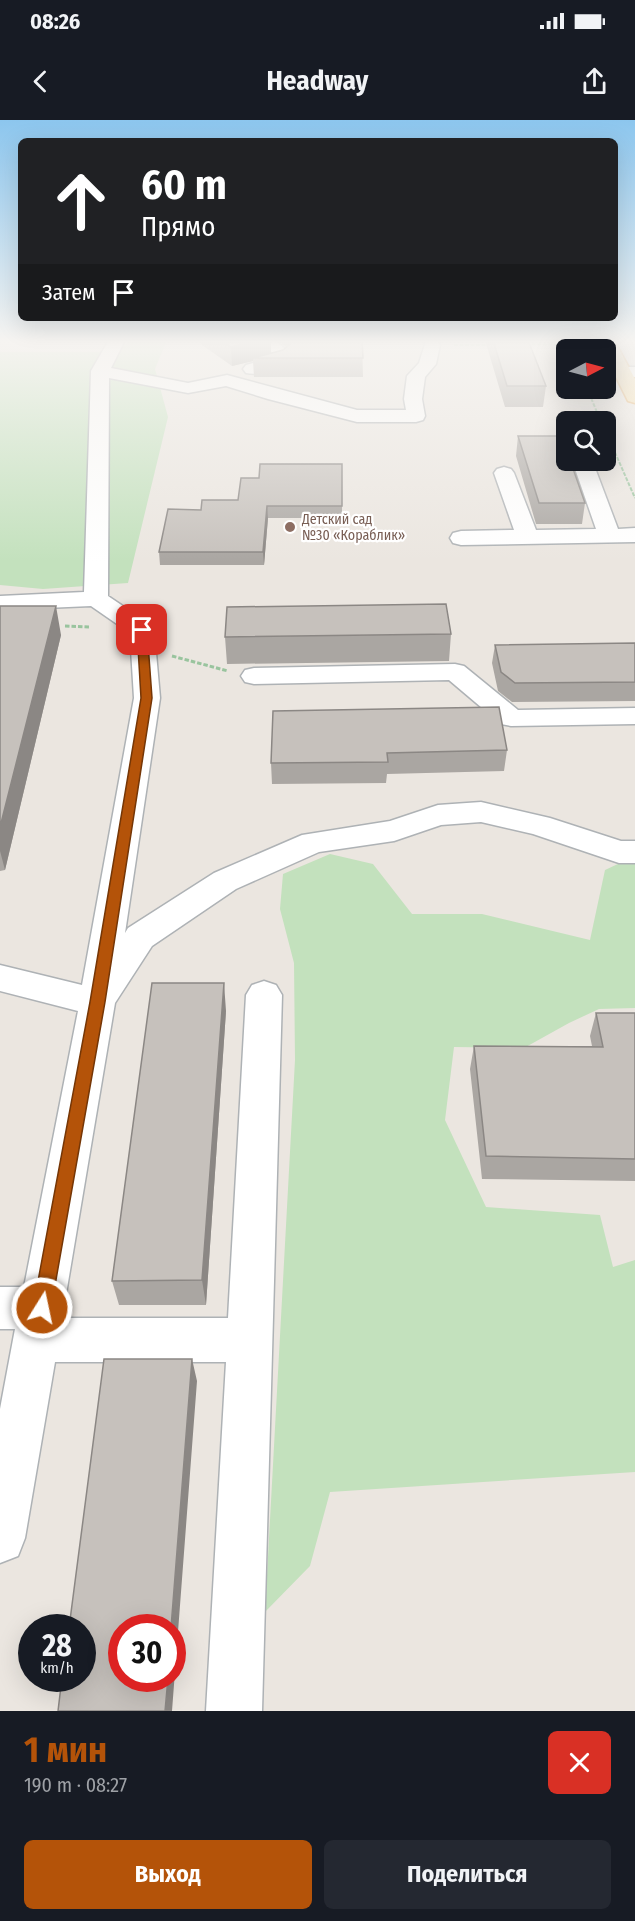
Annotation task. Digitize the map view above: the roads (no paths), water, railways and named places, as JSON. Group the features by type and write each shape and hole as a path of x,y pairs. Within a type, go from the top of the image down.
{"street":[{"path":"96,599 99,414"},
{"path":"350,414 416,414"},
{"path":"586,471 610,536"},
{"path":"504,473 528,537"},
{"path":"461,538 635,535"},
{"path":"0,603 96,599 142,630 147,698 97,1002 26,1319 0,1538"},
{"path":"254,676 455,672 511,718 635,716"},
{"path":"97,1002 140,937 225,881 313,842 394,831 438,815 481,812 539,825 619,852 635,852"},
{"path":"0,978 97,1002"},
{"path":"234,1711 264,995"},
{"path":"26,1319 249,1340"}],"place":[{"name":"Детский сад №30 «Кораблик»","path":"290,527"}]}
